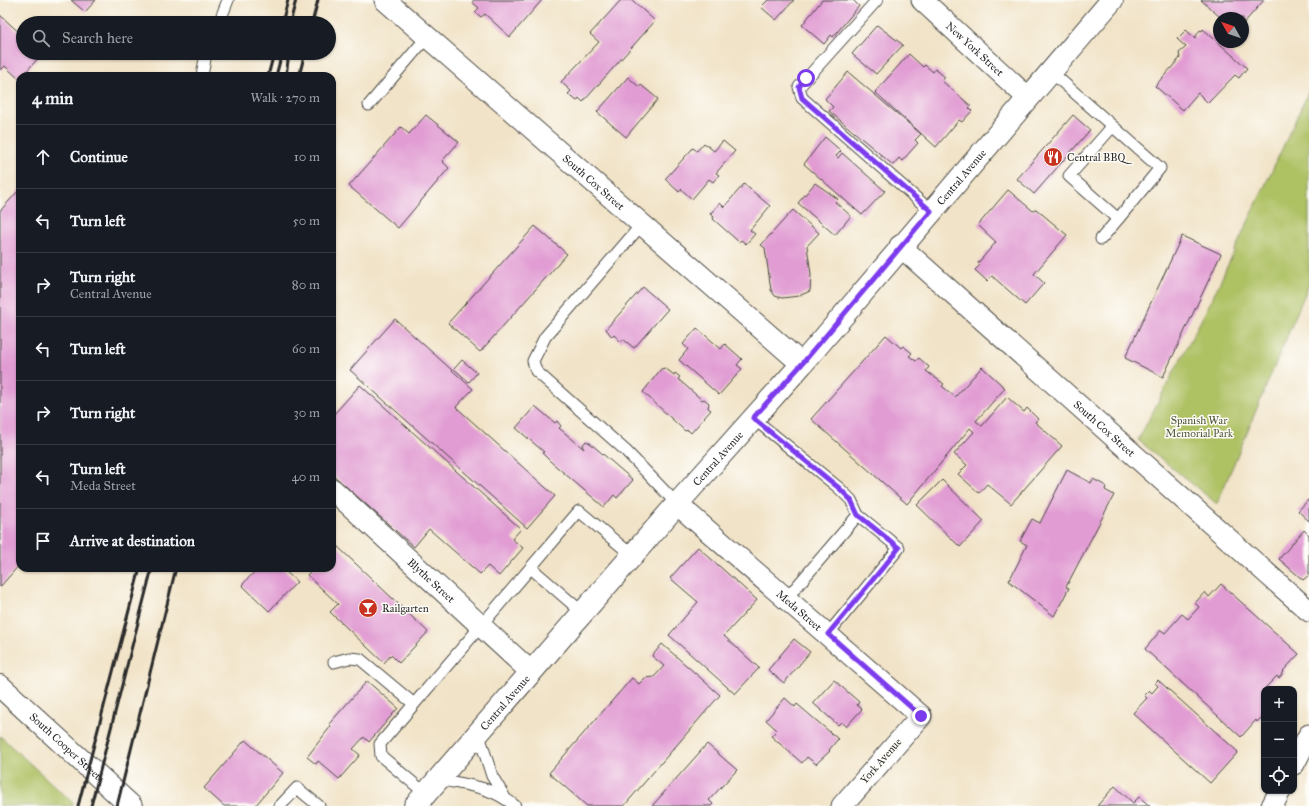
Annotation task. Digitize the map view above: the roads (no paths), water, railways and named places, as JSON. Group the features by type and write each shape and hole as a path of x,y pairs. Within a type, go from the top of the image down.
{"main road":[{"name":"Central Avenue","path":"422,798 677,504 802,364 900,246 1112,0"},
{"name":"South Cooper Street","path":"0,686 131,806"}],"street":[{"name":"New York Street","path":"922,0 1028,98"},
{"name":"South Cox Street","path":"396,4 428,37 802,364"},
{"name":"South Cox Street","path":"900,246 1309,611"},
{"name":"Blythe Street","path":"336,493 531,672"},
{"name":"Meda Street","path":"677,504 921,716"},
{"name":"York Avenue","path":"842,806 921,716"},
{"path":"1297,758 1309,735"},
{"path":"1272,806 1278,794"}],"lane":[{"path":"222,16 228,0"},
{"path":"877,0 799,87 802,98 931,211"},
{"path":"369,105 428,37"},
{"path":"203,72 205,60"},
{"path":"1050,71 1160,168 1100,239"},
{"path":"1112,127 1069,176 1118,219"},
{"path":"642,224 545,337 532,361 536,371 626,451 677,504"},
{"path":"753,418 839,488 851,500 858,515 899,548 828,634"},
{"path":"504,796 488,789 422,798 381,756 380,744 579,511 632,556"},
{"path":"786,599 858,515"},
{"path":"531,568 583,613"},
{"path":"334,662 349,658 360,659 414,704"},
{"path":"478,732 492,776 504,796 515,806"},
{"path":"280,806 297,788 319,806"}],"railway":[{"path":"284,16 288,0"},
{"path":"292,16 296,0"},
{"path":"314,16 318,0"},
{"path":"269,72 272,60"},
{"path":"277,72 280,60"},
{"path":"287,72 288,60"},
{"path":"300,72 303,60"},
{"path":"78,806 139,572"},
{"path":"91,806 151,572"},
{"path":"117,806 175,572"}],"place":[{"name":"Central BBQ","path":"1053,157"},
{"name":"Railgarten","path":"368,608"}],"park label":[{"name":"Spanish War Memorial Park","path":"1199,426"}]}
